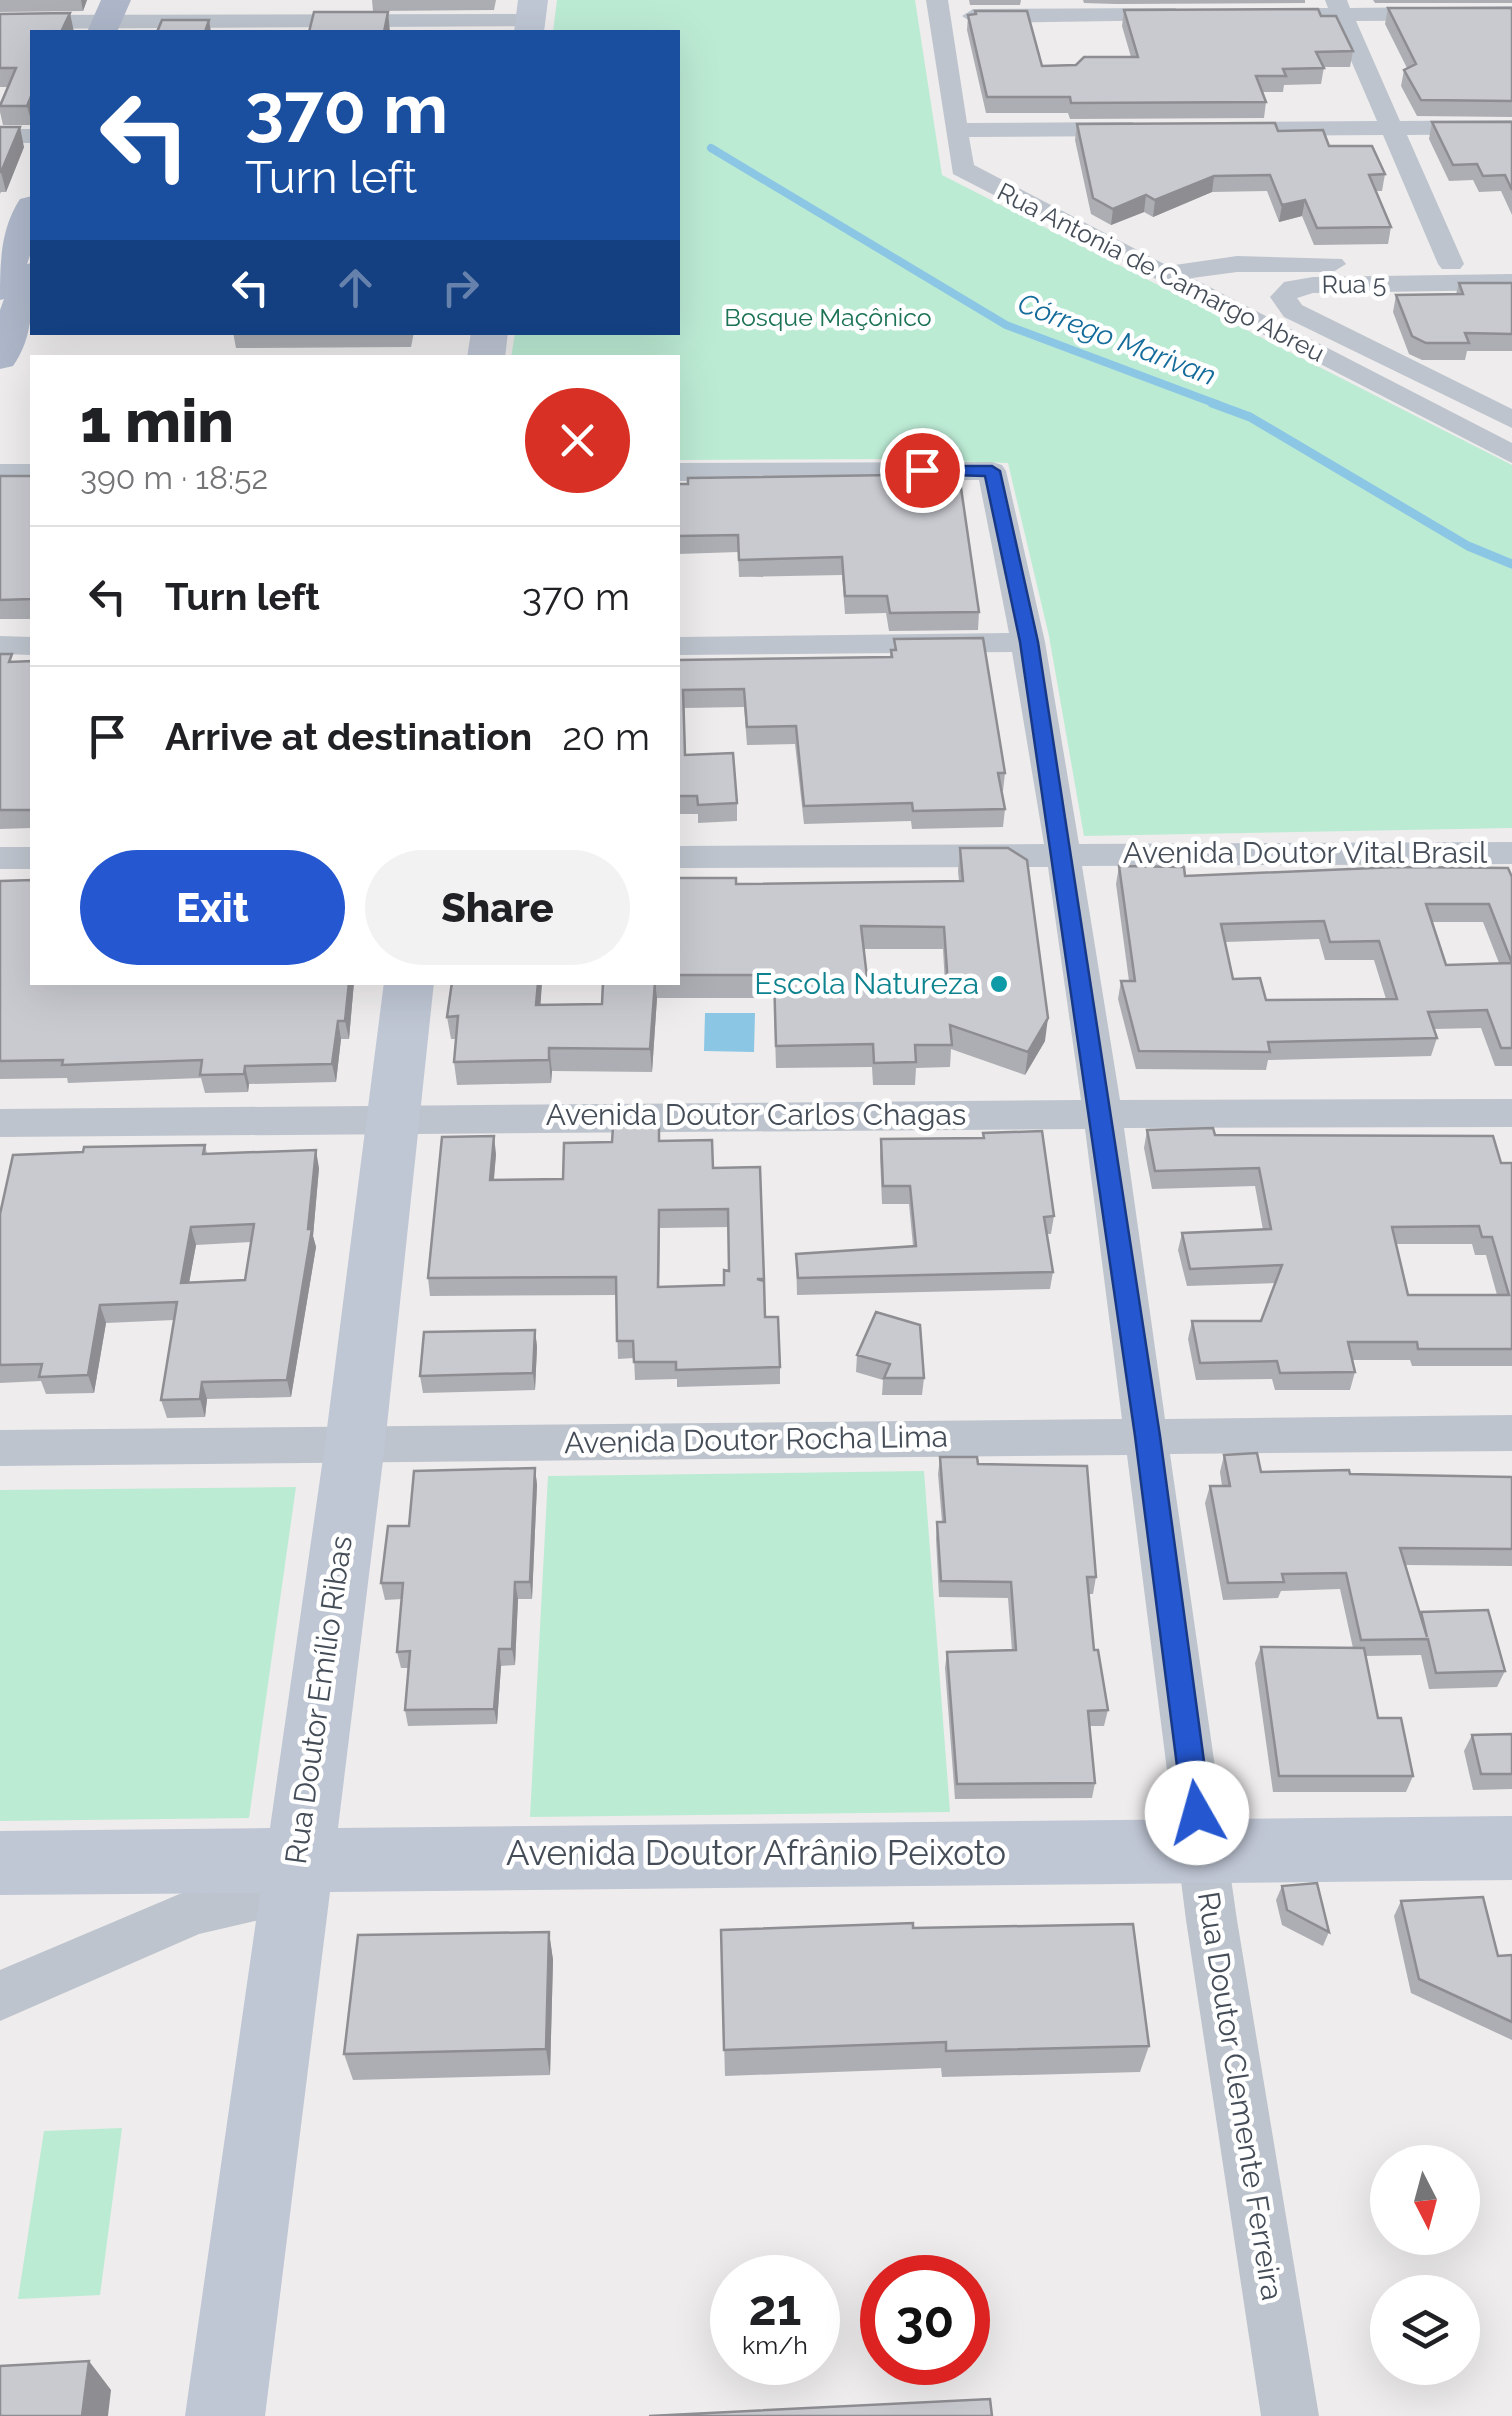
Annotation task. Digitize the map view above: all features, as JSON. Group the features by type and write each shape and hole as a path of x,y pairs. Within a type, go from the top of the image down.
{"main road":[{"path":"0,358 10,277 30,212"}],"street":[{"path":"1339,7 1451,264"},
{"path":"1246,15 1339,7 1512,13"},
{"path":"938,8 1189,15"},
{"name":"Rua Antonia de Camargo Abreu","path":"938,8 962,169 1512,454"},
{"path":"0,22 121,18 531,18"},
{"path":"1193,129 1512,127"},
{"path":"956,130 1154,129"},
{"path":"0,136 30,136"},
{"path":"1163,274 1237,264 1512,263"},
{"name":"Rua 5","path":"1512,282 1313,284 1293,288 1283,297 1294,311 1512,420"},
{"name":"Rua Doutor Clemente Ferreira","path":"680,472 992,471 1029,642 1062,854 1148,1436 1202,1850 1290,2416"},
{"path":"0,473 30,473"},
{"path":"680,646 1029,642"},
{"path":"0,646 30,646"},
{"name":"Avenida Doutor Vital Brasil","path":"680,857 1512,852"},
{"path":"0,858 30,858"},
{"name":"Rua Doutor Emílio Ribas","path":"225,2416 354,1444 409,985"},
{"name":"Avenida Doutor Carlos Chagas","path":"0,1123 393,1117 1512,1113"},
{"name":"Avenida Doutor Rocha Lima","path":"0,1448 1512,1433"},
{"name":"Avenida Doutor Afrânio Peixoto","path":"0,1863 295,1874 1202,1850 1512,1848"},
{"path":"0,1996 295,1874"}],"green space":[{"name":"Bosque Maçônico","path":"557,0 915,0 942,175 1512,465 1512,828 1084,836 1049,636 1008,463 680,460 680,355 511,355 515,335 680,335 680,30 553,30"},
{"path":"924,1471 950,1812 530,1817 548,1476"},
{"path":"296,1487 249,1818 0,1821 0,1490"},
{"path":"122,2128 100,2295 18,2299 44,2131"}],"water":[{"path":"705,1013 755,1013 754,1052 704,1051"}],"building":[{"path":"1388,8 1512,8 1512,101 1421,100 1404,70 1416,64"},
{"path":"1318,9 1321,16 1336,16 1353,51 1316,52 1324,68 1283,69 1286,76 1256,76 1266,102 1071,103 1070,97 987,97 968,15 976,14 975,11 1027,11 1042,66 1076,65 1084,57 1138,57 1124,10"},
{"path":"314,12 388,12 384,30 310,30"},
{"path":"70,13 62,30 30,30 27,106 0,106 16,68 0,68 0,14"},
{"path":"162,20 209,20 206,30 158,30"},
{"path":"1432,122 1512,122 1512,190 1505,175 1483,176 1477,164 1453,165"},
{"path":"1275,123 1278,131 1323,130 1329,146 1372,146 1385,174 1369,175 1391,227 1317,228 1305,200 1282,205 1270,175 1214,176 1155,200 1146,195 1113,209 1093,198 1077,124"},
{"path":"0,127 20,127 1,172 0,172"},
{"path":"1459,283 1512,283 1512,334 1465,333 1469,343 1426,343 1412,336 1396,295 1463,294"},
{"path":"959,474 979,612 890,613 887,596 845,596 842,557 739,560 738,535 680,536 680,484 688,484 688,478"},
{"path":"0,476 30,476 30,599 0,600"},
{"path":"983,638 1005,773 998,773 1005,809 913,811 912,803 804,806 796,726 747,727 744,689 683,690 685,755 733,753 737,803 698,805 697,796 680,796 680,660 892,657 891,650 896,650 894,639"},
{"path":"0,654 12,654 9,662 30,661 30,810 0,810"},
{"path":"960,848 1008,848 1027,860 1048,1018 1028,1052 950,1025 952,1045 915,1045 916,1062 874,1063 873,1044 776,1046 774,975 680,975 680,878 736,878 736,884 963,881","holes":["861,926 944,927 948,985 868,986"]},
{"path":"1119,866 1184,867 1185,876 1397,867 1508,868 1512,877 1512,963 1512,1048 1501,1048 1487,1010 1428,1012 1437,1038 1268,1042 1270,1052 1139,1051 1121,981 1135,981","holes":["1426,904 1489,904 1512,963 1446,965","1324,921 1330,942 1379,941 1397,999 1266,1000 1260,978 1233,979 1221,924"]},
{"path":"30,880 30,985 349,985 345,1021 338,1021 332,1064 245,1066 244,1074 200,1075 202,1060 62,1065 63,1060 0,1061 0,881"},
{"path":"452,985 538,985 536,1005 602,1004 603,985 655,985 650,1049 549,1048 549,1060 454,1062 458,1016 447,1017"},
{"path":"659,1126 659,1141 712,1140 713,1168 760,1167 764,1279 757,1279 764,1281 765,1317 778,1317 780,1367 676,1370 676,1362 634,1362 633,1341 617,1341 616,1277 428,1278 442,1137 494,1136 490,1180 563,1179 564,1143 612,1142 613,1127","holes":["728,1209 729,1271 724,1270 724,1285 658,1287 659,1210"]},
{"path":"1213,1128 1215,1135 1493,1136 1501,1163 1512,1163 1512,1349 1418,1349 1417,1342 1348,1342 1355,1372 1280,1373 1277,1361 1200,1363 1192,1321 1261,1321 1282,1265 1190,1269 1182,1233 1271,1229 1259,1168 1155,1171 1147,1130","holes":["1479,1226 1482,1237 1492,1237 1509,1295 1408,1295 1392,1227"]},
{"path":"1042,1131 1054,1216 1044,1217 1053,1272 798,1278 796,1254 916,1246 910,1186 883,1186 881,1139 984,1138 983,1133"},
{"path":"205,1145 203,1154 316,1150 308,1229 312,1229 287,1380 202,1382 200,1399 161,1400 177,1302 100,1305 88,1375 39,1377 42,1364 0,1365 0,1214 13,1155 83,1152 84,1147","holes":["254,1224 245,1280 181,1283 191,1227"]},
{"path":"876,1312 920,1325 924,1378 884,1378 890,1364 857,1355"},
{"path":"535,1330 533,1373 420,1376 424,1332"},
{"path":"1257,1453 1261,1472 1349,1470 1350,1474 1512,1477 1512,1549 1400,1548 1427,1637 1421,1612 1488,1610 1505,1671 1436,1673 1428,1639 1361,1640 1346,1573 1282,1574 1284,1582 1228,1583 1210,1486 1230,1486 1224,1455"},
{"path":"940,1457 977,1457 978,1464 1087,1466 1096,1577 1087,1577 1094,1650 1098,1650 1108,1710 1088,1711 1095,1783 957,1784 947,1652 1016,1650 1011,1582 941,1581 937,1522 945,1522"},
{"path":"535,1468 530,1582 515,1582 512,1649 499,1649 494,1709 405,1710 410,1651 397,1652 403,1583 381,1583 388,1526 409,1526 414,1471"},
{"path":"1261,1647 1364,1648 1378,1718 1401,1718 1413,1776 1279,1776"},
{"path":"1512,1734 1512,1774 1481,1774 1472,1735"},
{"path":"1317,1883 1329,1932 1287,1910 1282,1886"},
{"path":"1483,1897 1498,1956 1512,1955 1512,2022 1419,1979 1401,1901"},
{"path":"913,1923 913,1928 1133,1924 1149,2046 946,2051 946,2042 724,2050 721,1930"},
{"path":"549,1932 546,2049 344,2054 358,1935"},
{"path":"89,2361 82,2416 0,2416 0,2366"},
{"path":"990,2399 992,2416 649,2416"}],"waterway":[{"name":"Córrego Marivan","path":"711,148 1006,325 1219,405"},
{"name":"Córrego Marivan","path":"1212,403 1250,417 1468,546 1512,564"}],"place":[{"name":"Escola Natureza","path":"999,984"}],"route":[{"path":"922,470 992,471 1029,642 1148,1436 1197,1813"}]}
